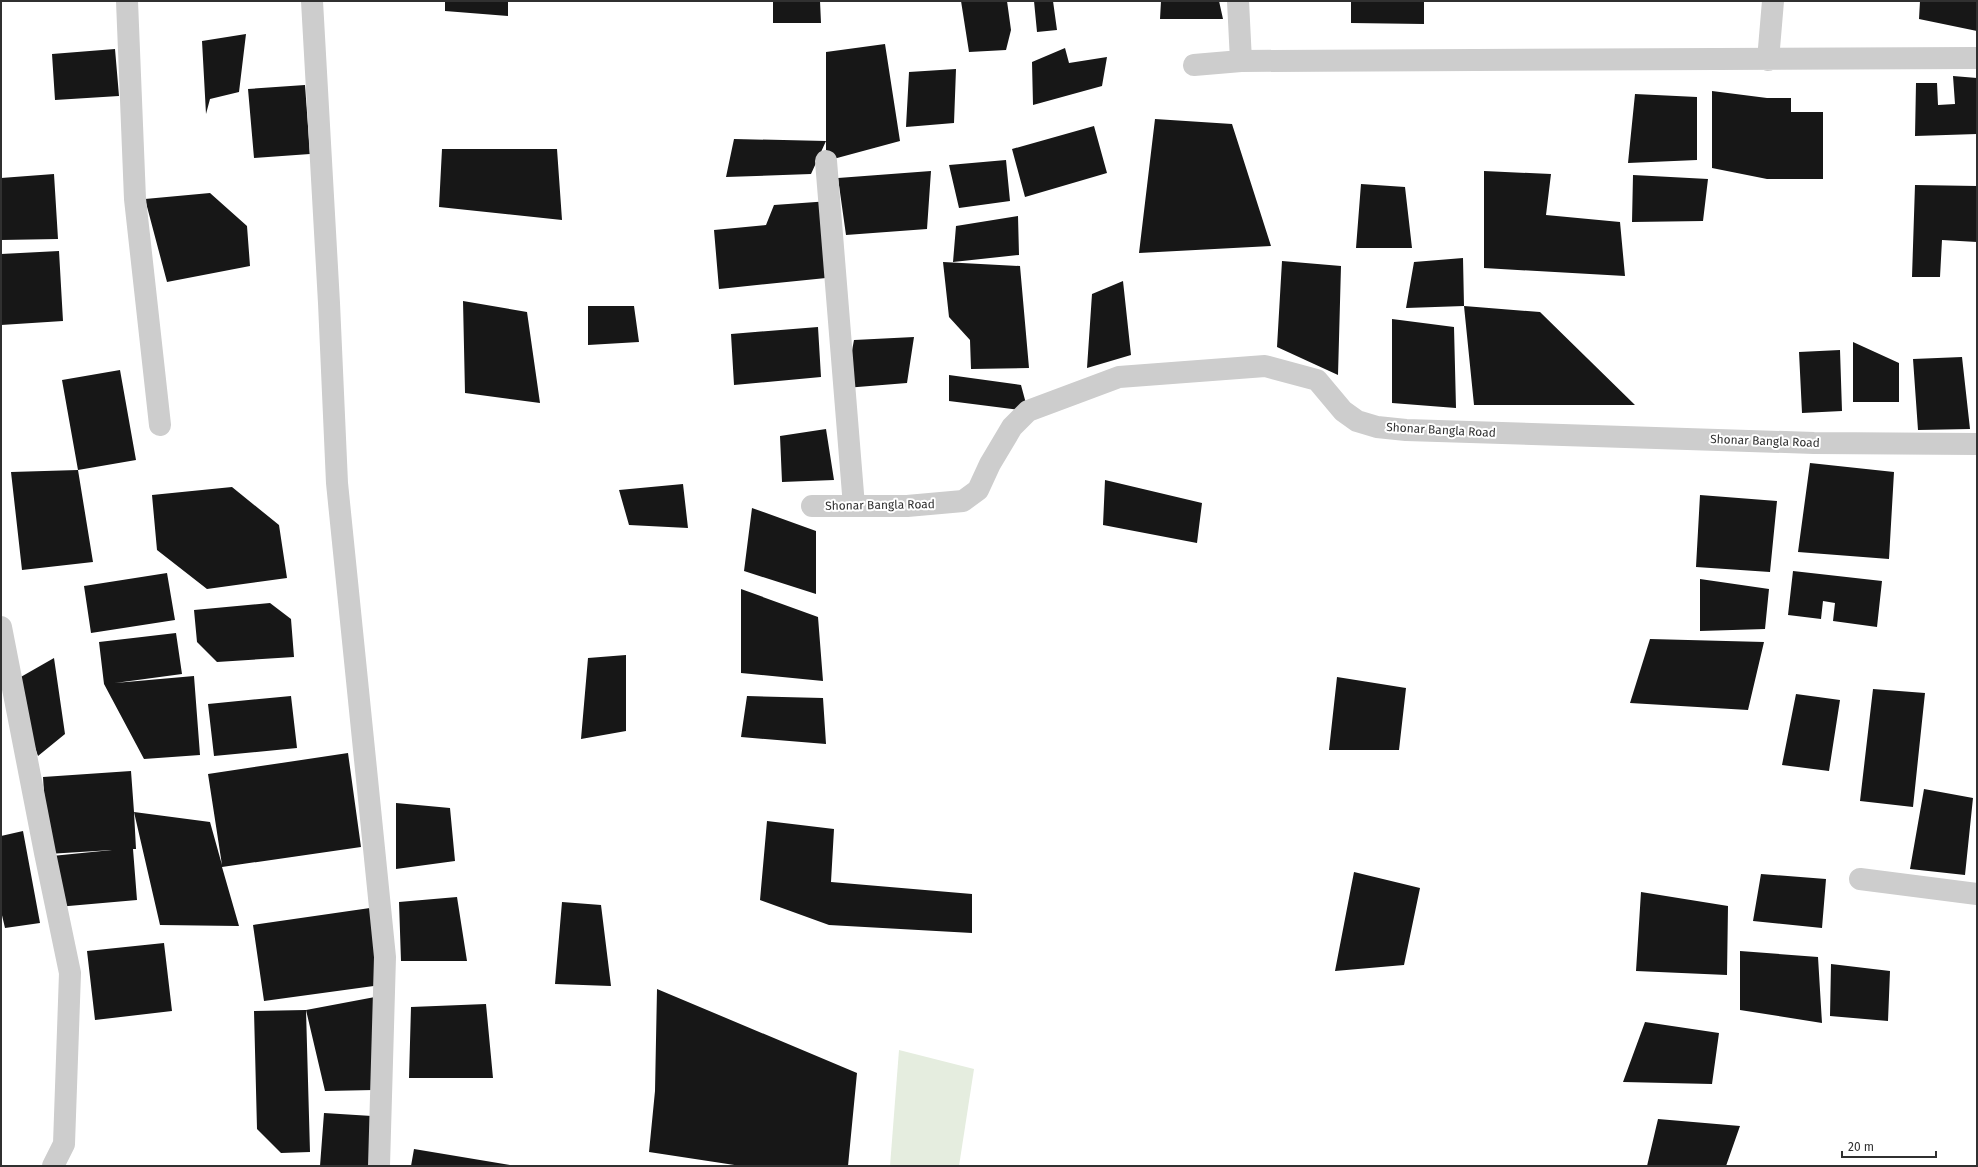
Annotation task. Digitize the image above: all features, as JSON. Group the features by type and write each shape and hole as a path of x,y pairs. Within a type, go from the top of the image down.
{"street":[{"path":"127,1 135,199 160,425"},
{"path":"312,1 329,295 337,483 385,957 379,1166"},
{"path":"1238,1 1241,61"},
{"path":"1768,60 1773,1"},
{"path":"1194,65 1241,61 1977,58"},
{"path":"826,162 854,506"},
{"name":"Shonar Bangla Road","path":"812,506 906,506 963,501 978,490 990,464 1012,427 1028,411 1119,377 1265,366 1318,380 1343,411 1357,421 1377,427 1406,430 1814,443 1977,444"},
{"path":"1,627 70,973 64,1144 53,1166"},
{"path":"1860,879 1977,894"}],"shaded area":[{"path":"899,1050 974,1069 959,1166 890,1166"}],"building":[{"path":"445,1 508,1 508,16 445,11"},
{"path":"773,1 820,1 821,23 773,23"},
{"path":"961,1 1007,1 1011,30 1006,50 969,52"},
{"path":"1034,1 1053,1 1057,30 1037,32"},
{"path":"1161,1 1219,1 1223,19 1160,19"},
{"path":"1351,1 1424,1 1424,24 1351,23"},
{"path":"1920,1 1977,1 1977,31 1919,19"},
{"path":"246,34 239,92 210,99 206,114 202,41"},
{"path":"885,44 900,141 826,161 826,52"},
{"path":"1065,48 1069,63 1107,57 1102,86 1033,105 1032,62"},
{"path":"115,49 119,96 55,100 52,54"},
{"path":"956,69 954,123 906,127 909,72"},
{"path":"1953,76 1977,78 1977,134 1915,136 1916,83 1937,83 1938,105 1955,104"},
{"path":"305,85 310,154 254,158 248,89"},
{"path":"1712,91 1767,98 1791,98 1791,112 1823,112 1823,179 1767,179 1712,168"},
{"path":"1635,94 1697,97 1697,160 1628,163"},
{"path":"1155,119 1232,124 1271,246 1139,253"},
{"path":"1094,126 1107,173 1025,197 1012,149"},
{"path":"734,139 826,141 811,174 726,177"},
{"path":"442,149 557,149 562,220 439,207"},
{"path":"1006,160 1010,201 959,208 949,165"},
{"path":"931,171 927,229 846,235 838,178"},
{"path":"1484,171 1551,174 1546,215 1620,222 1625,276 1484,268"},
{"path":"54,174 58,239 1,240 1,178"},
{"path":"1633,175 1708,179 1703,221 1632,222"},
{"path":"1361,184 1405,187 1412,248 1356,248"},
{"path":"1915,185 1977,186 1977,242 1942,240 1940,277 1912,277"},
{"path":"210,193 247,226 250,266 167,282 145,199"},
{"path":"830,201 826,278 719,289 714,230 766,225 774,205"},
{"path":"1018,216 1019,255 953,262 956,226"},
{"path":"59,251 63,321 1,325 1,254"},
{"path":"1463,258 1464,306 1406,308 1414,262"},
{"path":"1282,261 1341,266 1338,375 1277,347"},
{"path":"943,262 1020,266 1029,368 971,369 970,340 949,317"},
{"path":"1123,281 1131,355 1087,368 1092,294"},
{"path":"463,301 527,312 540,403 465,393"},
{"path":"588,306 634,306 639,342 588,345"},
{"path":"1464,306 1540,312 1635,405 1474,405"},
{"path":"1392,319 1454,327 1456,408 1392,403"},
{"path":"818,327 821,377 734,385 731,334"},
{"path":"914,337 907,383 845,388 854,340"},
{"path":"1853,342 1899,363 1899,402 1853,402"},
{"path":"1840,350 1842,411 1802,413 1799,352"},
{"path":"1962,357 1970,429 1918,430 1913,359"},
{"path":"120,370 136,460 78,470 62,380"},
{"path":"949,375 1021,385 1028,411 949,401"},
{"path":"826,429 834,480 782,482 780,436"},
{"path":"1810,463 1894,472 1889,559 1798,552"},
{"path":"78,470 93,562 22,570 11,472"},
{"path":"1105,480 1202,503 1197,543 1103,525"},
{"path":"683,484 688,528 629,525 619,490"},
{"path":"232,487 279,525 287,578 207,589 157,550 152,495"},
{"path":"1700,495 1777,501 1770,572 1696,567"},
{"path":"752,508 816,531 816,594 744,571"},
{"path":"1793,571 1882,581 1877,627 1833,621 1835,603 1823,601 1821,619 1788,615"},
{"path":"167,573 175,620 91,633 84,586"},
{"path":"1700,579 1769,589 1765,629 1700,631"},
{"path":"741,589 818,617 823,681 741,673"},
{"path":"270,603 291,619 294,657 217,662 197,642 194,610"},
{"path":"176,633 182,674 115,683 194,676 200,755 144,759 104,684 99,642"},
{"path":"1650,639 1764,642 1748,710 1630,703"},
{"path":"626,655 626,731 581,739 588,658"},
{"path":"54,658 65,734 38,756 12,682"},
{"path":"1337,677 1406,688 1399,750 1329,750"},
{"path":"1873,689 1925,693 1913,807 1860,801"},
{"path":"1796,694 1840,700 1829,771 1782,765"},
{"path":"291,696 297,748 214,756 208,704"},
{"path":"747,696 823,698 826,744 741,737"},
{"path":"348,753 361,847 222,867 239,926 160,925 134,812 210,822 222,865 208,774"},
{"path":"131,771 136,849 133,849 137,900 57,907 52,856 112,850 48,854 43,777"},
{"path":"1924,789 1973,798 1965,875 1910,869"},
{"path":"396,803 450,808 455,861 396,869"},
{"path":"767,821 834,829 831,882 972,894 972,933 829,925 760,900"},
{"path":"23,831 40,923 5,928 1,911 1,836"},
{"path":"1354,872 1420,888 1404,965 1335,971"},
{"path":"1761,874 1826,879 1822,928 1753,921"},
{"path":"1641,892 1728,906 1727,975 1636,971"},
{"path":"457,897 467,961 401,961 399,902"},
{"path":"562,902 601,905 611,986 555,984"},
{"path":"370,908 381,985 264,1001 253,925"},
{"path":"164,943 172,1011 95,1020 87,951"},
{"path":"1740,951 1818,957 1822,1023 1740,1010"},
{"path":"1831,964 1890,971 1888,1021 1830,1016"},
{"path":"657,989 857,1073 848,1166 741,1166 649,1152 655,1091"},
{"path":"375,997 374,1090 325,1091 306,1010"},
{"path":"486,1004 493,1078 409,1078 411,1007"},
{"path":"306,1010 310,1152 281,1153 257,1129 254,1011"},
{"path":"1645,1022 1719,1033 1712,1084 1623,1082"},
{"path":"324,1113 372,1116 369,1166 320,1166"},
{"path":"1658,1119 1740,1126 1726,1166 1647,1166"},
{"path":"414,1149 510,1165 510,1166 411,1166"}]}
